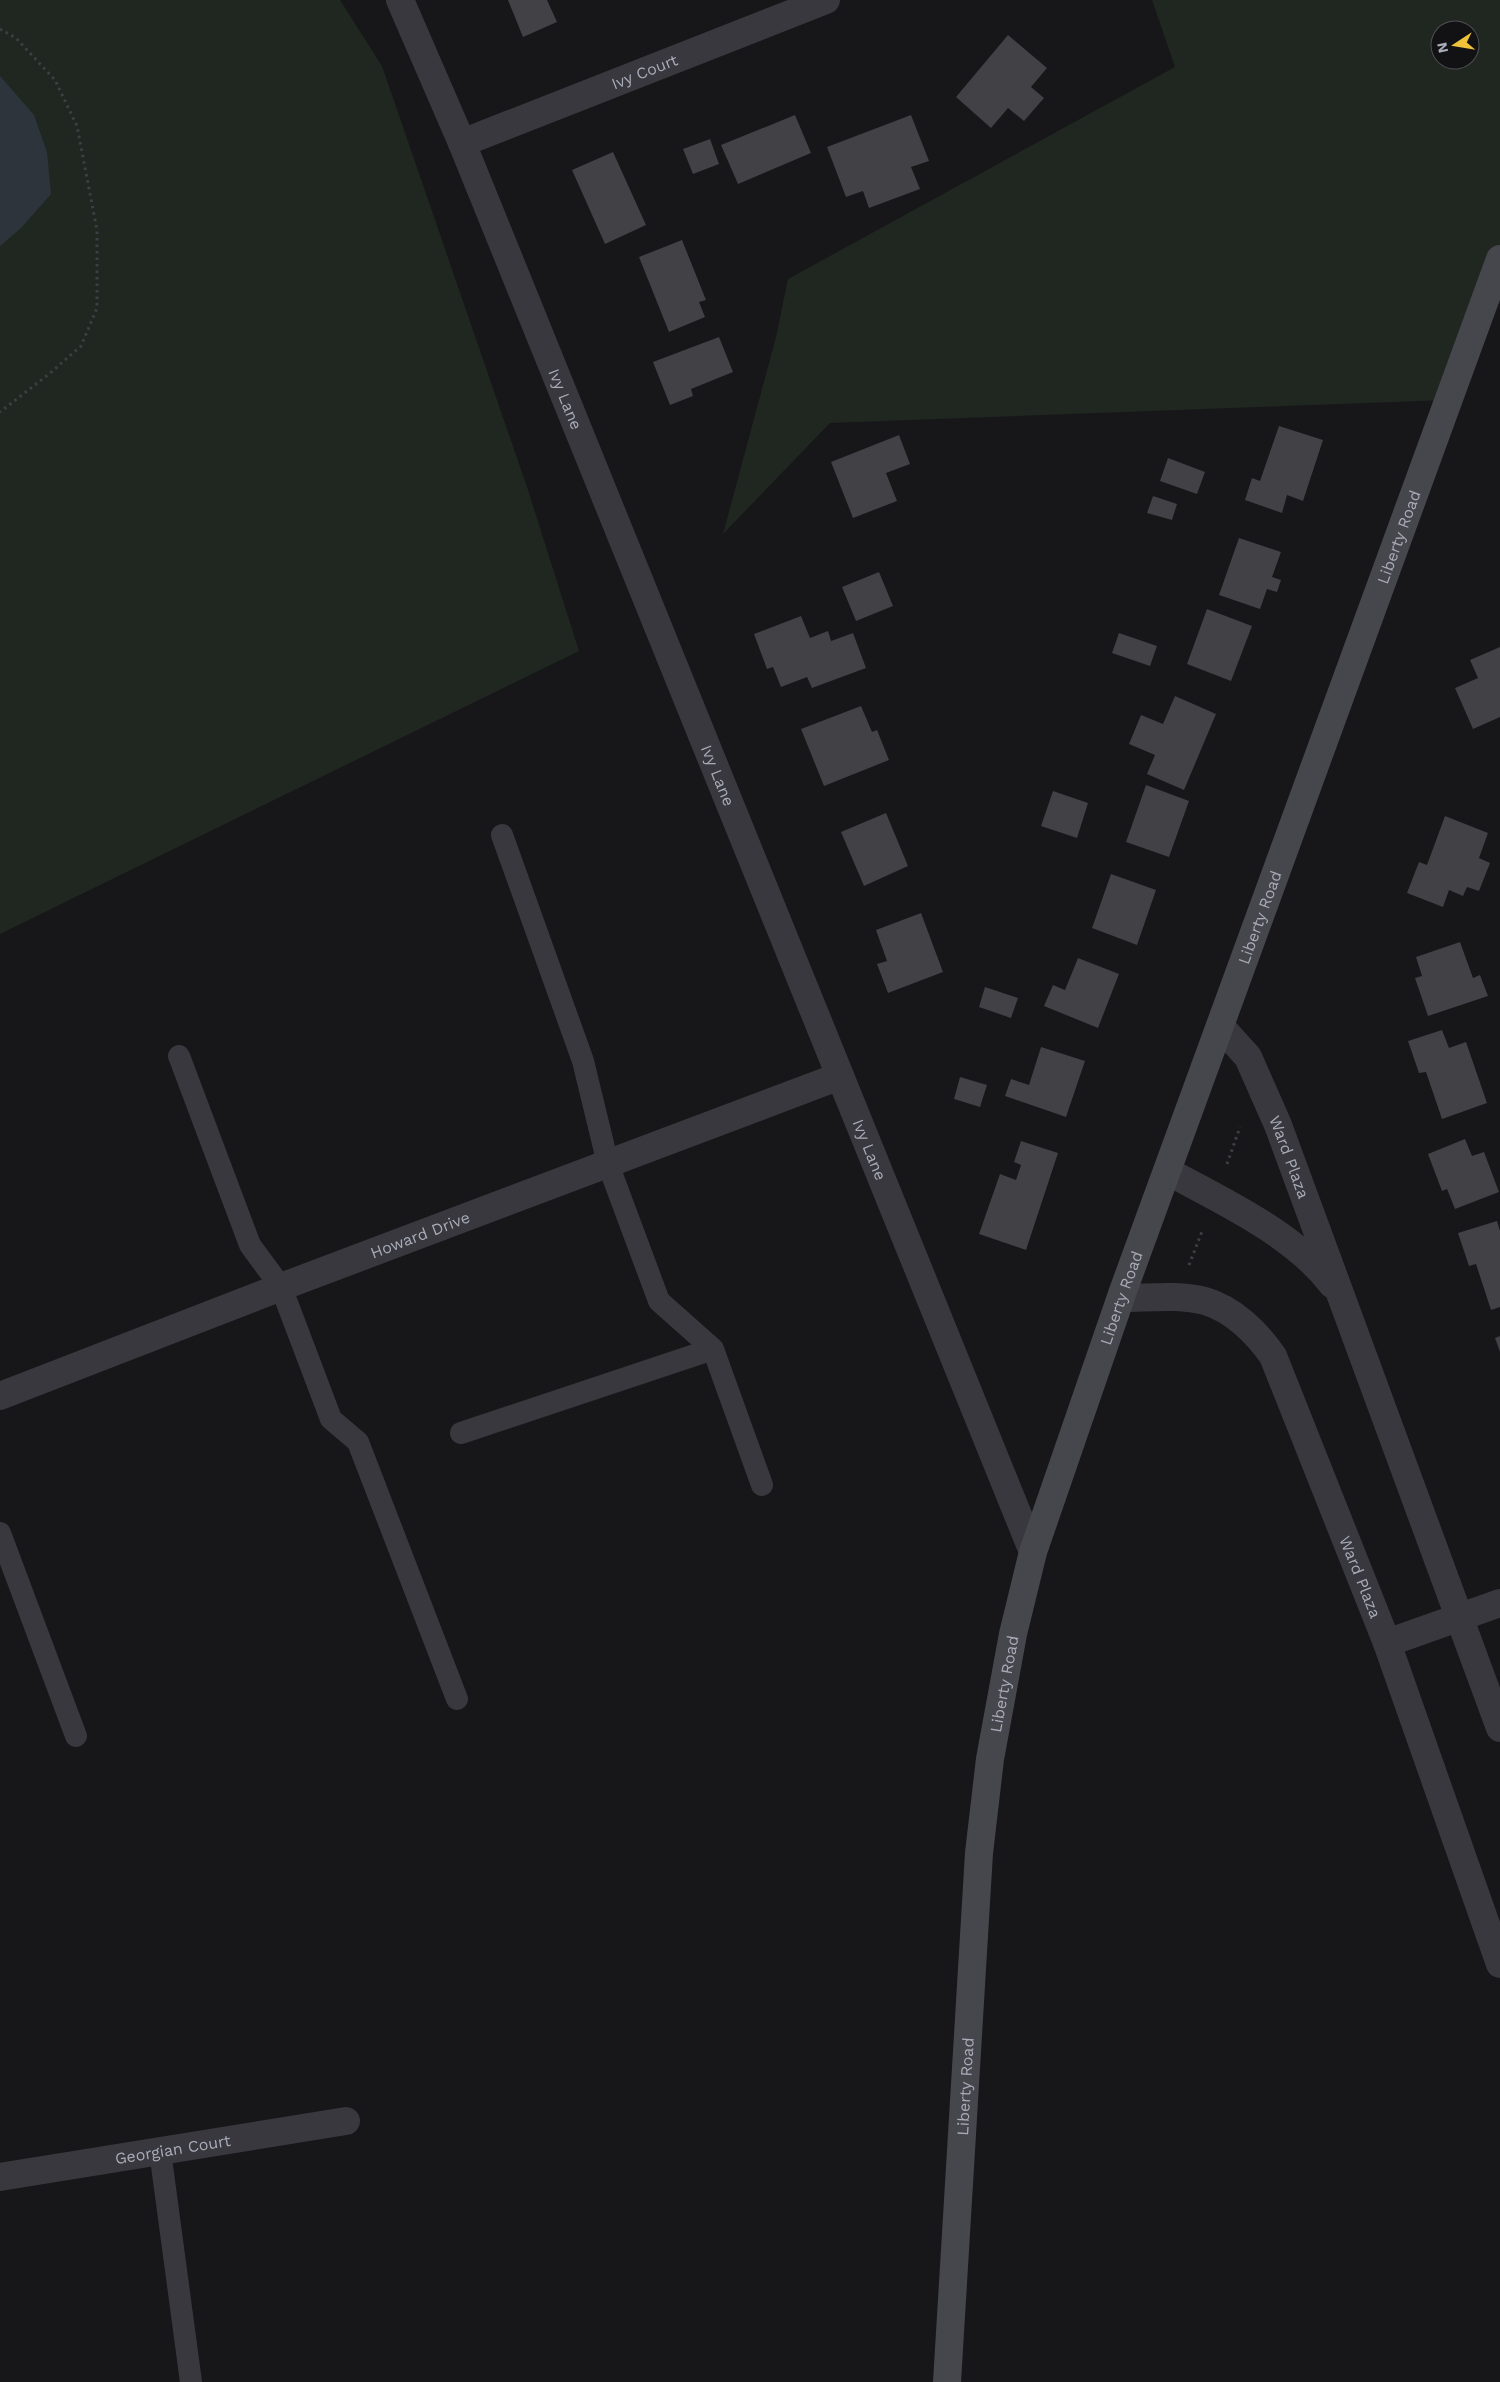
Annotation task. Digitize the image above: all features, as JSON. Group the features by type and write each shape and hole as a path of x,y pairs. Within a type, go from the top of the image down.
{"main road":[{"name":"Liberty Road","path":"947,2382 979,1853 990,1759 1013,1634 1033,1552 1121,1298 1500,259"}],"street":[{"name":"Ivy Lane","path":"400,0 462,143 1033,1552"},
{"name":"Ivy Court","path":"462,143 826,0"},
{"name":"Ward Plaza","path":"1220,1026 1248,1057 1264,1090 1500,1728"},
{"name":"Howard Drive","path":"0,1396 281,1287 840,1076"},
{"name":"Ward Plaza","path":"1167,1171 1255,1219 1300,1253 1328,1279 1342,1297"},
{"name":"Ward Plaza","path":"1121,1298 1170,1297 1204,1301 1231,1314 1264,1344 1279,1369 1387,1643 1500,1964"},
{"path":"1387,1643 1500,1603"},
{"name":"Georgian Court","path":"0,2178 346,2121"}],"lane":[{"path":"502,835 583,1061 608,1164 659,1301 713,1349 762,1485"},
{"path":"179,1056 250,1245 281,1287 331,1420 358,1442 457,1699"},
{"path":"461,1433 713,1349"},
{"path":"0,1533 76,1736"},
{"path":"160,2151 191,2382"}],"path":[{"path":"0,29 16,38 55,80 77,126 97,230 97,308 81,346 0,412"},
{"path":"1224,1173 1244,1119"},
{"path":"1189,1265 1205,1223"}],"shaded area":[{"path":"0,0 340,0 382,66 527,487 579,651 0,934"},
{"path":"1152,0 1500,0 1500,259 1448,400 830,423 723,534 776,337 788,279 1175,67"},
{"path":"0,76 34,115 47,152 51,194 21,228 0,246"}],"building":[{"path":"508,0 547,0 557,22 523,37"},
{"path":"1008,35 1047,68 1031,87 1044,98 1024,121 1008,108 991,128 956,97"},
{"path":"795,115 811,153 738,184 721,145"},
{"path":"911,115 929,161 911,167 920,189 869,208 863,191 846,197 827,147"},
{"path":"710,139 719,164 693,174 683,149"},
{"path":"613,152 646,225 605,244 572,170"},
{"path":"682,240 706,300 699,302 705,317 669,332 639,257"},
{"path":"719,337 733,372 691,389 693,396 670,405 653,362"},
{"path":"1279,426 1323,440 1303,501 1287,495 1282,513 1245,500 1252,478 1260,481"},
{"path":"899,435 910,464 886,473 897,501 853,518 831,462"},
{"path":"1168,458 1205,472 1197,494 1160,481"},
{"path":"1153,496 1177,504 1172,520 1147,513"},
{"path":"1239,538 1281,552 1272,577 1281,580 1277,592 1267,589 1260,609 1219,595"},
{"path":"879,572 893,606 856,621 842,587"},
{"path":"1207,609 1252,626 1231,681 1187,664"},
{"path":"801,616 810,638 828,631 831,641 853,633 866,668 812,688 807,677 781,687 773,667 767,669 754,634"},
{"path":"1119,633 1157,646 1150,666 1112,653"},
{"path":"1500,647 1500,717 1473,729 1455,688 1478,678 1470,660"},
{"path":"1175,696 1216,714 1184,790 1147,774 1155,755 1129,744 1141,715 1163,724"},
{"path":"861,706 872,732 877,730 889,760 824,786 801,729"},
{"path":"1146,785 1189,801 1169,857 1126,842"},
{"path":"1053,791 1088,803 1077,838 1041,826"},
{"path":"886,813 908,866 864,886 841,832"},
{"path":"1445,816 1488,833 1479,858 1490,863 1479,891 1467,887 1463,896 1449,890 1443,907 1407,893 1419,862 1427,865"},
{"path":"1111,874 1156,890 1137,945 1092,928"},
{"path":"921,913 943,972 888,993 877,964 887,961 876,930"},
{"path":"1460,942 1473,978 1480,975 1488,996 1428,1016 1415,978 1422,976 1416,957"},
{"path":"1078,958 1119,974 1098,1028 1044,1006 1053,985 1065,990"},
{"path":"985,987 1018,998 1011,1018 979,1007"},
{"path":"1442,1030 1449,1048 1466,1042 1487,1103 1442,1119 1426,1072 1419,1073 1408,1041"},
{"path":"1041,1047 1085,1061 1066,1117 1005,1096 1011,1079 1029,1085"},
{"path":"960,1077 987,1085 980,1107 954,1099"},
{"path":"1465,1139 1472,1156 1484,1152 1499,1192 1455,1209 1447,1189 1442,1191 1428,1154"},
{"path":"1021,1141 1058,1153 1026,1250 979,1234 1000,1174 1016,1180 1021,1165 1014,1162"},
{"path":"1497,1221 1500,1231 1500,1307 1491,1310 1476,1264 1469,1266 1458,1233"},
{"path":"1500,1336 1500,1352 1495,1338"}]}
